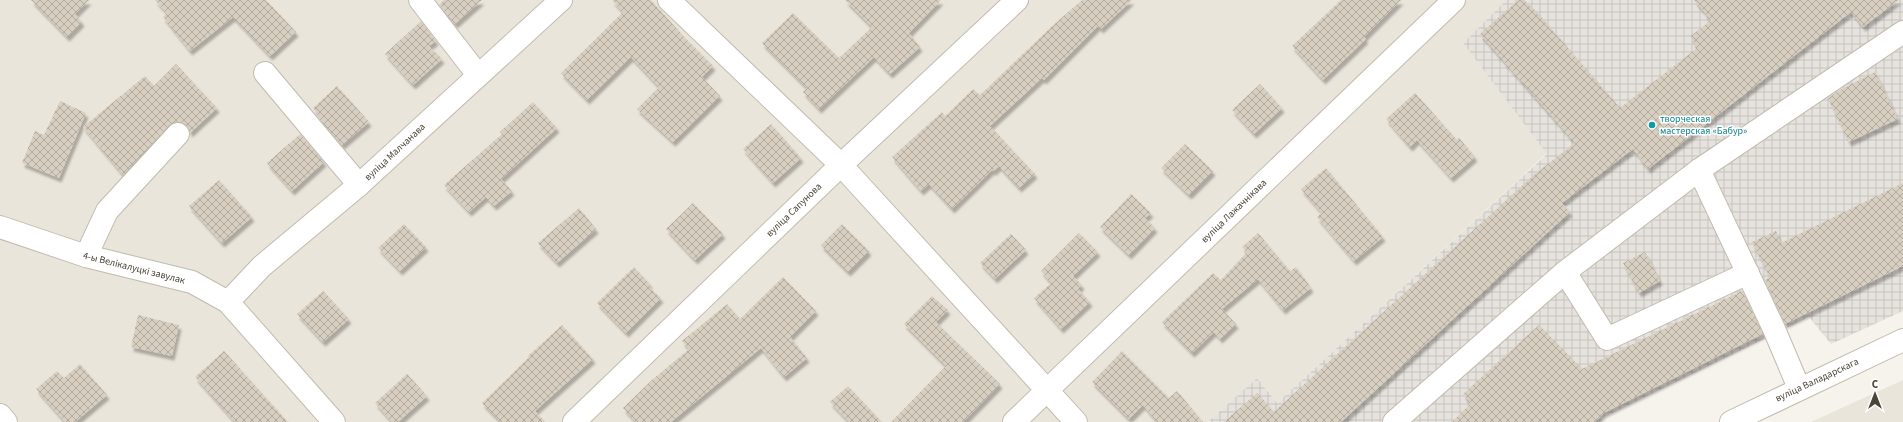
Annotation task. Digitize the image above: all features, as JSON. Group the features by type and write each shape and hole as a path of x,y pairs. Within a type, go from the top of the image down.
{"street":[{"path":"420,0 478,75"},
{"name":"вуліца Малчанава","path":"228,302 262,266 359,185 561,0"},
{"path":"669,0 841,165 1076,422"},
{"name":"вуліца Сапунова","path":"574,422 841,165 1017,0"},
{"name":"вуліца Лажачнікава","path":"1014,422 1454,0"},
{"path":"1394,422 1565,272 1699,170 1903,32"},
{"path":"265,73 359,185"},
{"path":"86,256 107,211 178,134"},
{"path":"1699,170 1748,273 1799,388"},
{"name":"4-ы Велікалуцкі завулак","path":"0,227 86,256 192,282 228,302 334,422"},
{"path":"1565,272 1607,339 1748,273"},
{"name":"вуліца Валадарскага","path":"1731,422 1799,388 1903,340"},
{"path":"0,415 6,422"}],"shaded area":[{"path":"0,0 1506,0 1463,43 1547,153 1277,403 1257,378 1208,422 0,422"},
{"path":"1506,0 1903,0 1903,311 1831,344 1809,317 1604,417 1600,422 1208,422 1257,378 1277,403 1547,154 1463,43"},
{"path":"1903,380 1903,422 1811,422"}],"building":[{"path":"31,0 89,0 75,14 82,22 67,37"},
{"path":"155,0 266,0 296,32 270,56 233,17 190,51 163,17 167,13"},
{"path":"444,0 482,0 455,24 439,5"},
{"path":"612,0 651,0 684,37 713,66 702,77 720,96 673,142 637,109 659,87 631,57 587,100 561,73 623,12"},
{"path":"845,0 941,0 909,33 920,47 890,74 874,57 819,109 803,92 807,88 762,43 793,13 839,58 872,27"},
{"path":"1082,0 1132,0 1101,29 1098,26 1044,80 1042,78 990,126 1035,174 1019,188 999,166 994,171 992,170 952,209 929,184 921,191 892,157 942,112 945,116 973,89 980,95 1049,29"},
{"path":"1341,0 1401,0 1364,37 1366,39 1323,80 1292,46"},
{"path":"1518,0 1524,0 1534,9 1620,108 1696,49 1691,36 1711,20 1694,0 1899,0 1863,27 1851,12 1648,169 1633,149 1562,203 1570,212 1341,422 1224,422 1257,393 1274,412 1535,174 1575,143 1480,34"},
{"path":"421,21 436,41 429,46 442,59 413,85 385,54"},
{"path":"176,64 217,108 190,133 187,125 181,122 175,122 169,125 123,175 83,127 145,76 154,86"},
{"path":"1875,72 1898,119 1849,142 1828,98"},
{"path":"1260,84 1282,108 1254,134 1232,110"},
{"path":"337,86 369,122 342,145 318,117 320,116 313,108"},
{"path":"1415,93 1457,140 1459,138 1475,157 1451,178 1417,140 1410,147 1386,119"},
{"path":"60,101 86,113 59,178 22,163 35,131 44,135"},
{"path":"533,102 557,128 501,179 512,191 494,206 486,197 469,212 444,185 502,134 500,132"},
{"path":"771,124 801,158 773,183 743,149"},
{"path":"300,134 324,162 292,191 267,163"},
{"path":"1185,144 1213,171 1189,195 1161,168"},
{"path":"1326,168 1383,237 1354,261 1317,217 1322,213 1301,189"},
{"path":"219,180 252,217 222,243 189,206"},
{"path":"1903,183 1903,266 1785,324 1765,280 1770,277 1752,242 1776,231 1781,243"},
{"path":"1131,194 1151,213 1145,218 1155,228 1129,255 1100,227"},
{"path":"693,203 723,234 695,260 666,229"},
{"path":"579,208 596,229 557,263 538,243"},
{"path":"404,224 426,247 400,271 378,248"},
{"path":"842,224 869,251 848,272 821,245"},
{"path":"1079,233 1098,252 1073,276 1082,285 1078,289 1090,302 1061,329 1034,298 1051,283 1041,271"},
{"path":"1258,233 1290,271 1296,267 1311,288 1283,310 1258,279 1222,309 1236,324 1220,339 1214,332 1192,353 1162,322 1213,273 1221,280 1247,252 1242,247"},
{"path":"1011,234 1026,250 995,279 980,263"},
{"path":"1645,252 1660,281 1639,293 1623,263"},
{"path":"634,267 650,284 648,286 661,298 626,333 597,303"},
{"path":"783,277 816,311 790,337 807,358 784,377 761,348 671,422 636,422 623,408 652,380 689,349 682,341 727,304 740,319"},
{"path":"323,291 349,319 323,342 297,314"},
{"path":"1742,291 1763,334 1604,413 1595,422 1452,422 1471,403 1463,394 1539,325 1582,369"},
{"path":"932,296 948,310 936,322 1000,384 963,422 891,422 946,366 904,324"},
{"path":"138,315 179,325 172,356 131,347"},
{"path":"562,325 593,359 535,411 545,422 501,422 482,403 529,357 528,356"},
{"path":"224,351 288,422 235,422 195,377"},
{"path":"1122,351 1169,398 1177,391 1203,422 1157,422 1143,405 1129,419 1092,382"},
{"path":"80,364 107,395 75,422 65,422 36,389 57,371 64,378"},
{"path":"407,374 427,396 398,422 392,422 375,403"},
{"path":"848,386 882,422 849,422 830,402"}],"place":[{"name":"творческая мастерская «Бабур»","path":"1652,125"}]}
